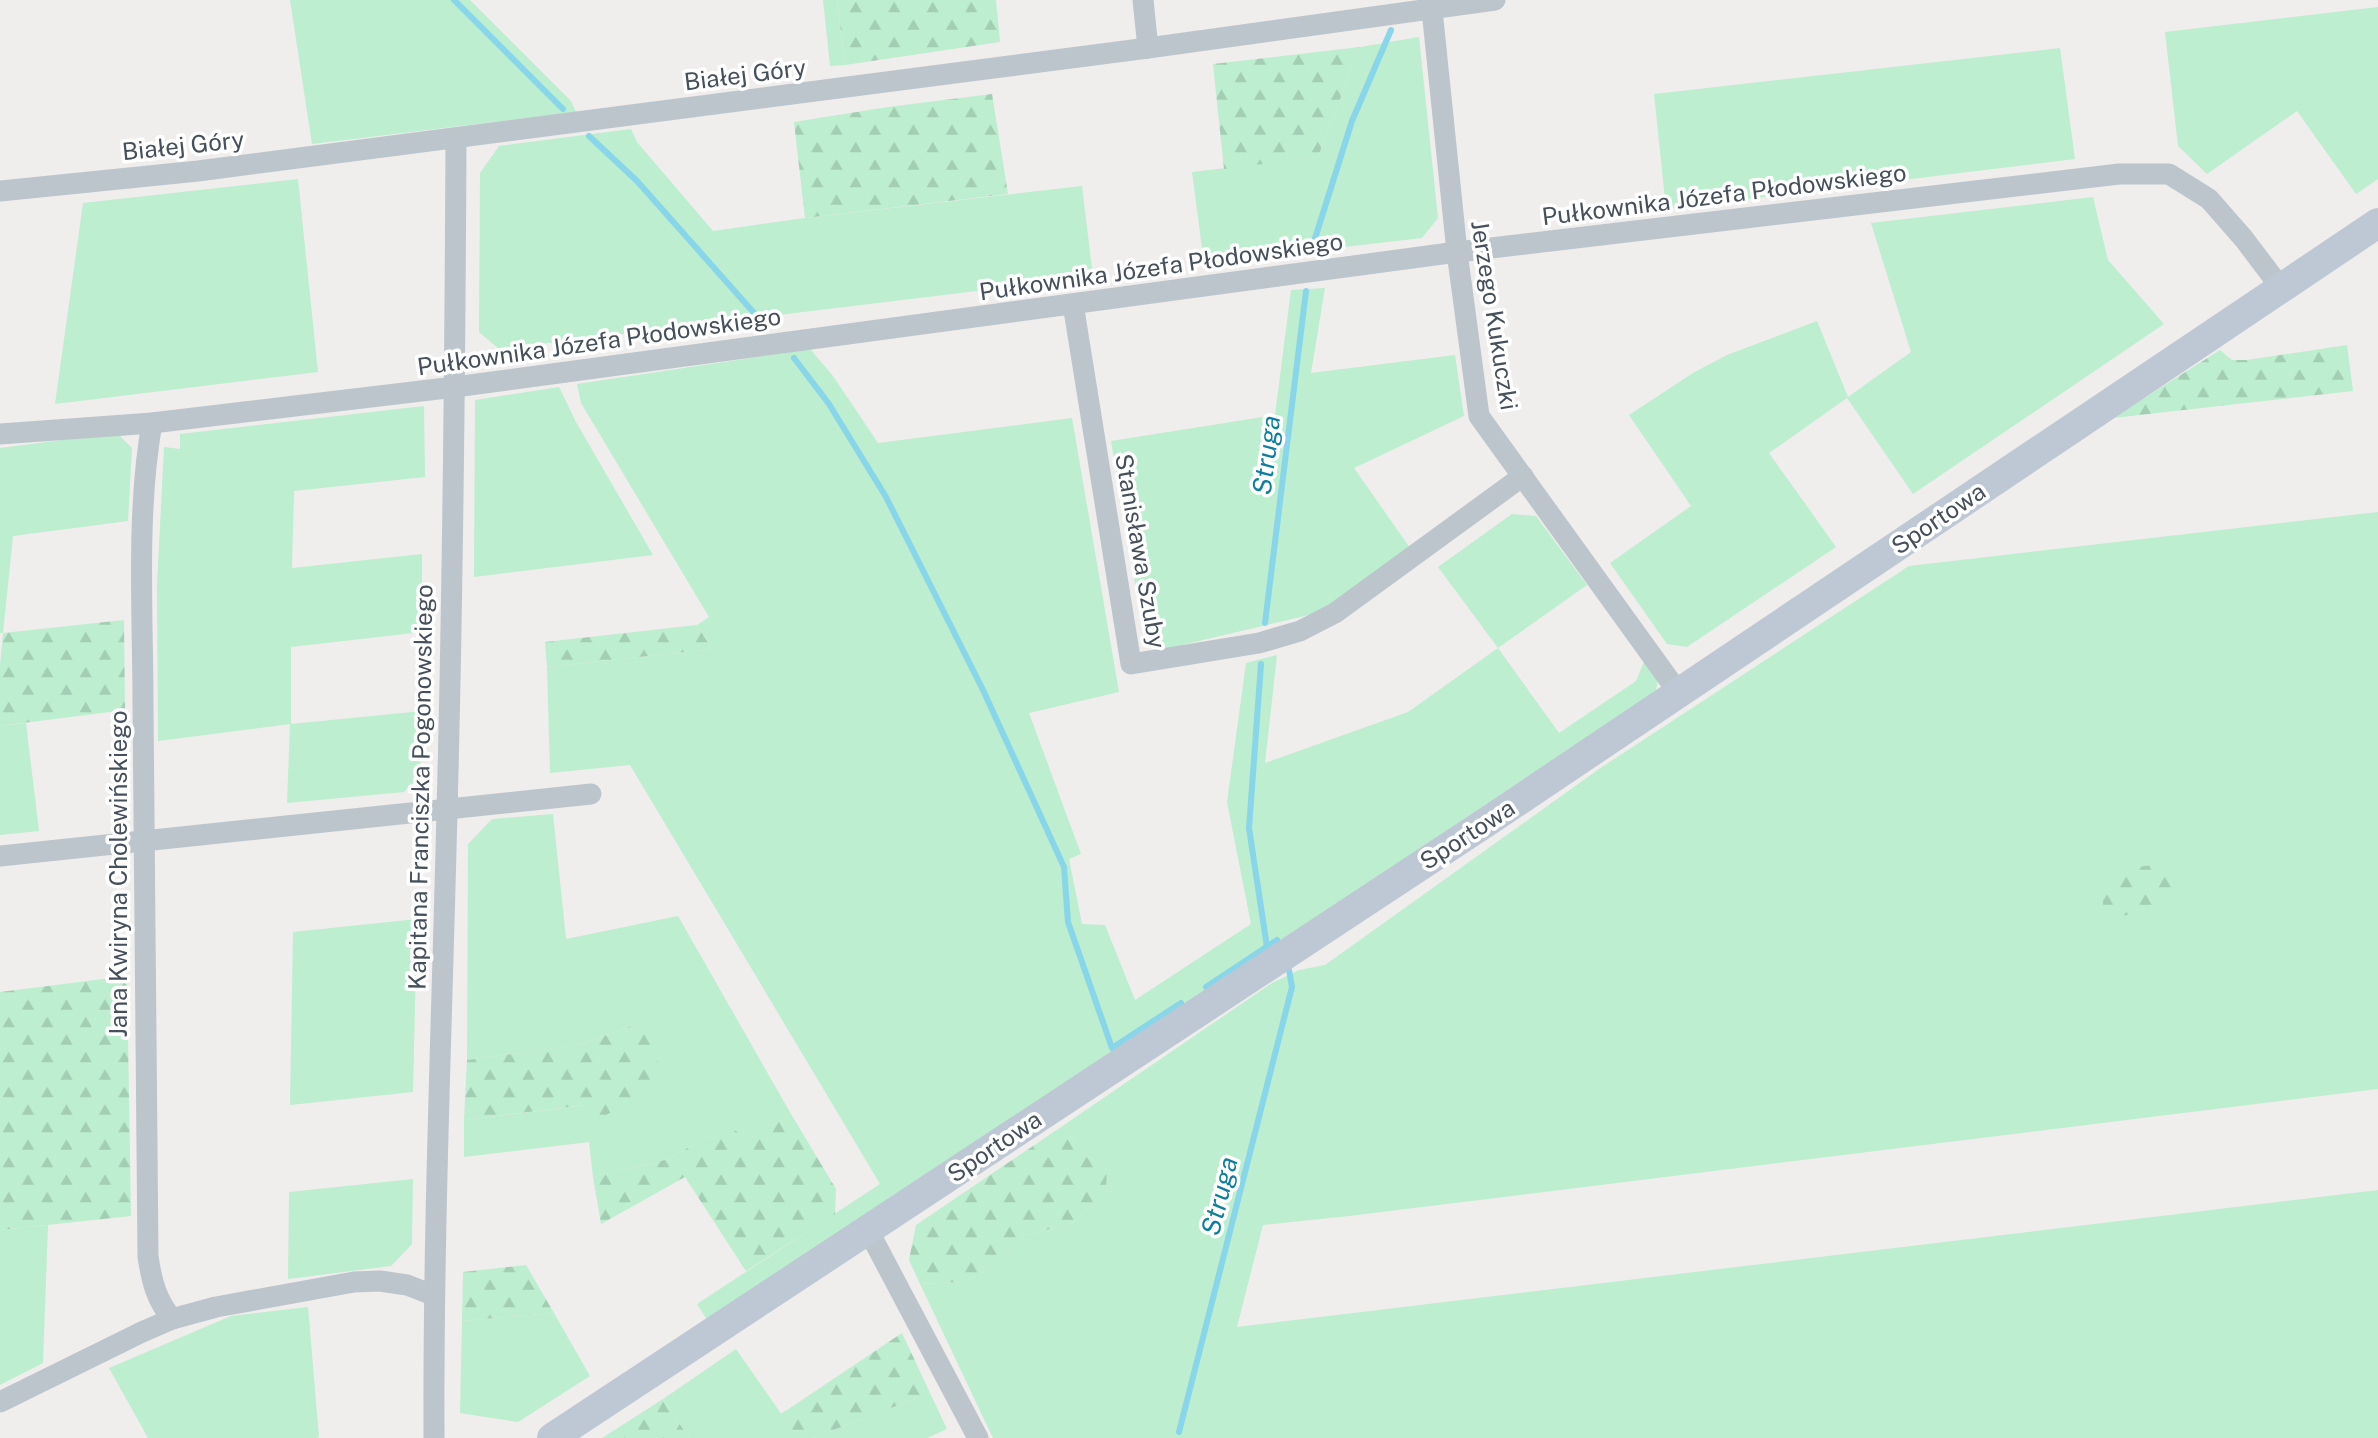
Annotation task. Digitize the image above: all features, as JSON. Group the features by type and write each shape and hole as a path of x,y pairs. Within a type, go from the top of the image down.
{"street":[{"path":"1143,0 1148,48"},
{"name":"Białej Góry","path":"0,191 198,171 1148,48 1495,0"},
{"name":"Jerzego Kukuczki","path":"1432,10 1457,252 1479,416 1678,692"},
{"name":"Kapitana Franciszka Pogonowskiego","path":"434,1438 433,1295 447,809 455,387 456,138"},
{"name":"Pułkownika Józefa Płodowskiego","path":"0,434 152,423 455,387 1457,252 2119,174 2169,174 2209,199 2244,239 2281,289"},
{"name":"Sportowa","path":"552,1438 1491,819 2378,223"},
{"name":"Stanisława Szuby","path":"1073,304 1131,664 1259,643 1300,631 1335,613 1523,476"},
{"name":"Jana Kwiryna Cholewińskiego","path":"152,423 145,459 143,550 148,1257 152,1285 161,1305 172,1319"},
{"path":"0,856 591,794"},
{"path":"868,1230 978,1438"},
{"path":"0,1402 172,1319 216,1307 354,1282 380,1281 407,1285 433,1295"}],"green space":[{"path":"290,0 470,0 571,101 576,112 312,144"},
{"path":"823,0 837,0 845,65 830,66"},
{"path":"837,0 996,0 1000,42 845,65"},
{"path":"2378,7 2378,179 2356,194 2297,111 2207,174 2178,146 2165,32"},
{"path":"1419,37 1438,218 1422,238 1204,263 1192,172 1318,157 1360,47"},
{"path":"1360,47 1318,157 1224,169 1213,64"},
{"path":"2060,48 2075,159 1666,209 1654,94"},
{"path":"992,94 1008,194 805,218 794,122"},
{"path":"631,129 637,142 713,231 1082,186 1093,277 499,349 479,332 480,173 499,146"},
{"path":"298,179 318,372 55,404 83,203"},
{"path":"2093,197 2108,260 2164,324 1913,494 1847,398 1769,453 1836,547 1687,647 1667,644 1610,563 1691,506 1629,415 1693,373 1727,355 1817,321 1848,397 1911,352 1871,223"},
{"path":"1325,288 1311,373 1455,355 1464,416 1354,468 1410,548 1317,613 1165,649 1144,636 1111,441 1275,415 1291,290"},
{"path":"2347,345 2353,391 2113,418 2220,350 2232,360 2247,360"},
{"path":"810,349 833,376 878,443 1072,418 1119,692 1029,713 1081,854 1069,859 1082,924 1105,925 1135,1000 1251,924 1227,802 1246,663 1277,655 1265,763 1408,712 1498,648 1559,733 1636,681 1644,662 1658,679 1656,691 709,1323 697,1304 880,1184 630,765 550,773 547,667 712,649 697,625 709,617 581,403 577,384"},
{"path":"559,387 576,422 653,555 474,577 475,400"},
{"path":"424,406 425,477 294,491 292,568 422,554 422,632 291,647 291,724 422,711 420,776 404,792 287,803 290,724 158,741 157,585 164,447 180,449 180,434"},
{"path":"117,433 132,448 128,521 13,536 3,633 0,633 0,448"},
{"path":"2378,512 2378,1089 1263,1225 1237,1327 2378,1190 2378,1438 993,1438 920,1284 961,1282 986,1271 1024,1236 1072,1223 1094,1205 1106,1191 1107,1172 1061,1127 1272,983 1299,970 1325,965 1599,769 1909,566"},
{"path":"1512,514 1536,516 1587,585 1498,648 1438,567"},
{"path":"124,620 125,710 0,726 3,633"},
{"path":"697,625 712,649 547,667 545,642"},
{"path":"26,723 39,831 0,835 0,726"},
{"path":"553,814 566,939 678,916 791,1114 748,1139 729,1127 716,1131 669,1159 593,1177 589,1142 464,1157 464,1120 587,1105 588,1123 642,1022 579,1045 467,1060 468,844 492,819"},
{"path":"2172,862 2178,908 2105,918 2099,873"},
{"path":"417,919 413,1092 290,1105 293,932"},
{"path":"127,976 131,1216 0,1230 0,992"},
{"path":"642,1022 667,1084 588,1124 586,1105 464,1120 467,1060 579,1045"},
{"path":"791,1114 836,1189 835,1214 746,1271 685,1177 601,1224 593,1177 669,1159 729,1126 748,1139"},
{"path":"1061,1127 1107,1172 1106,1191 1094,1205 1072,1223 1024,1236 986,1271 961,1282 920,1284 909,1260 916,1225"},
{"path":"413,1179 412,1244 391,1266 288,1279 289,1192"},
{"path":"48,1225 43,1363 0,1385 0,1230"},
{"path":"526,1265 554,1313 462,1321 463,1272"},
{"path":"308,1307 319,1437 316,1438 148,1438 109,1368 231,1316"},
{"path":"554,1313 590,1376 518,1422 460,1413 462,1321"},
{"path":"902,1333 930,1393 813,1438 798,1438 781,1414"},
{"path":"736,1349 798,1438 689,1438 663,1399"},
{"path":"930,1393 947,1429 927,1438 813,1438"},
{"path":"663,1399 689,1438 602,1438"}],"waterway":[{"path":"454,0 563,109"},
{"name":"Struga","path":"1312,248 1352,121 1391,30"},
{"path":"589,136 637,181 755,314"},
{"name":"Struga","path":"1265,623 1306,291"},
{"path":"794,358 829,404 886,497 983,690 1064,867 1068,922 1112,1048 1181,1003"},
{"name":"Struga","path":"1261,664 1249,828 1267,947"},
{"path":"1206,987 1277,940"},
{"name":"Struga","path":"1179,1432 1292,987 1289,970"}]}
